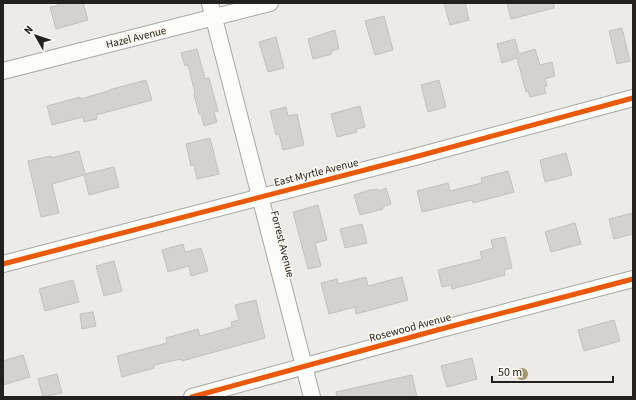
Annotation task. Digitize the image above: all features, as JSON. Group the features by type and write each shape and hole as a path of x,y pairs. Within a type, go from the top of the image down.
{"street":[{"name":"Hazel Avenue","path":"3,71 212,10 270,3"},
{"name":"Forrest Avenue","path":"212,10 312,397"},
{"name":"East Myrtle Avenue","path":"3,264 404,160 633,98"},
{"name":"Rosewood Avenue","path":"192,397 441,329 633,279"}],"building":[{"path":"57,3 83,3 88,20 56,29 50,7 58,6"},
{"path":"444,3 465,3 469,20 450,25"},
{"path":"507,3 554,3 554,8 511,19"},
{"path":"384,16 393,50 375,55 365,21"},
{"path":"622,28 630,61 617,64 609,31"},
{"path":"335,30 339,49 331,51 332,54 313,59 308,39"},
{"path":"276,37 284,68 268,72 259,42"},
{"path":"515,39 519,54 535,49 540,65 552,62 555,76 545,79 547,86 544,87 546,93 530,97 528,91 526,92 517,58 502,63 497,44"},
{"path":"197,49 205,79 209,78 218,111 214,112 217,122 204,126 201,114 199,114 188,65 185,66 181,53"},
{"path":"146,80 152,100 96,115 97,119 84,122 83,117 52,125 47,106 80,97 80,99"},
{"path":"439,80 446,107 428,112 421,85"},
{"path":"360,106 365,127 356,129 357,132 337,137 331,114"},
{"path":"286,107 288,116 297,114 304,145 283,150 279,134 276,135 270,111"},
{"path":"210,138 219,174 197,179 194,165 191,166 186,144"},
{"path":"79,151 85,174 114,167 119,187 89,195 84,175 52,184 59,213 41,217 28,161 51,156 51,158"},
{"path":"566,153 572,175 545,182 540,160"},
{"path":"508,171 514,192 473,203 472,200 422,212 417,191 448,183 450,191 482,183 481,178"},
{"path":"386,188 391,204 383,207 383,209 360,215 354,195 370,190 378,189 379,191"},
{"path":"318,205 327,240 315,243 321,266 308,269 293,212"},
{"path":"633,213 633,234 614,239 609,219"},
{"path":"575,223 581,244 551,252 545,232"},
{"path":"362,224 367,243 345,248 340,229"},
{"path":"505,237 512,268 504,270 505,275 452,289 451,285 442,287 438,270 482,259 480,252 493,248 491,240"},
{"path":"183,244 185,252 201,248 208,271 191,276 189,266 168,272 162,250"},
{"path":"114,261 122,291 104,296 96,266"},
{"path":"366,277 368,286 402,277 408,300 356,314 355,307 329,314 321,283 337,279 338,284"},
{"path":"73,280 79,302 45,311 39,289"},
{"path":"256,300 265,338 182,361 181,359 154,365 154,368 122,377 117,356 167,343 166,338 198,329 200,336 232,327 231,322 239,320 235,305"},
{"path":"93,312 96,326 82,329 80,314"},
{"path":"614,320 620,341 584,351 578,330"},
{"path":"23,355 30,377 3,385 3,361"},
{"path":"472,358 477,379 447,387 441,366"},
{"path":"57,374 62,393 43,397 38,379"},
{"path":"412,375 417,397 337,397 336,392"}],"cycle path":[{"path":"3,264 411,158 633,98"},
{"path":"192,397 441,329 633,279"}]}
